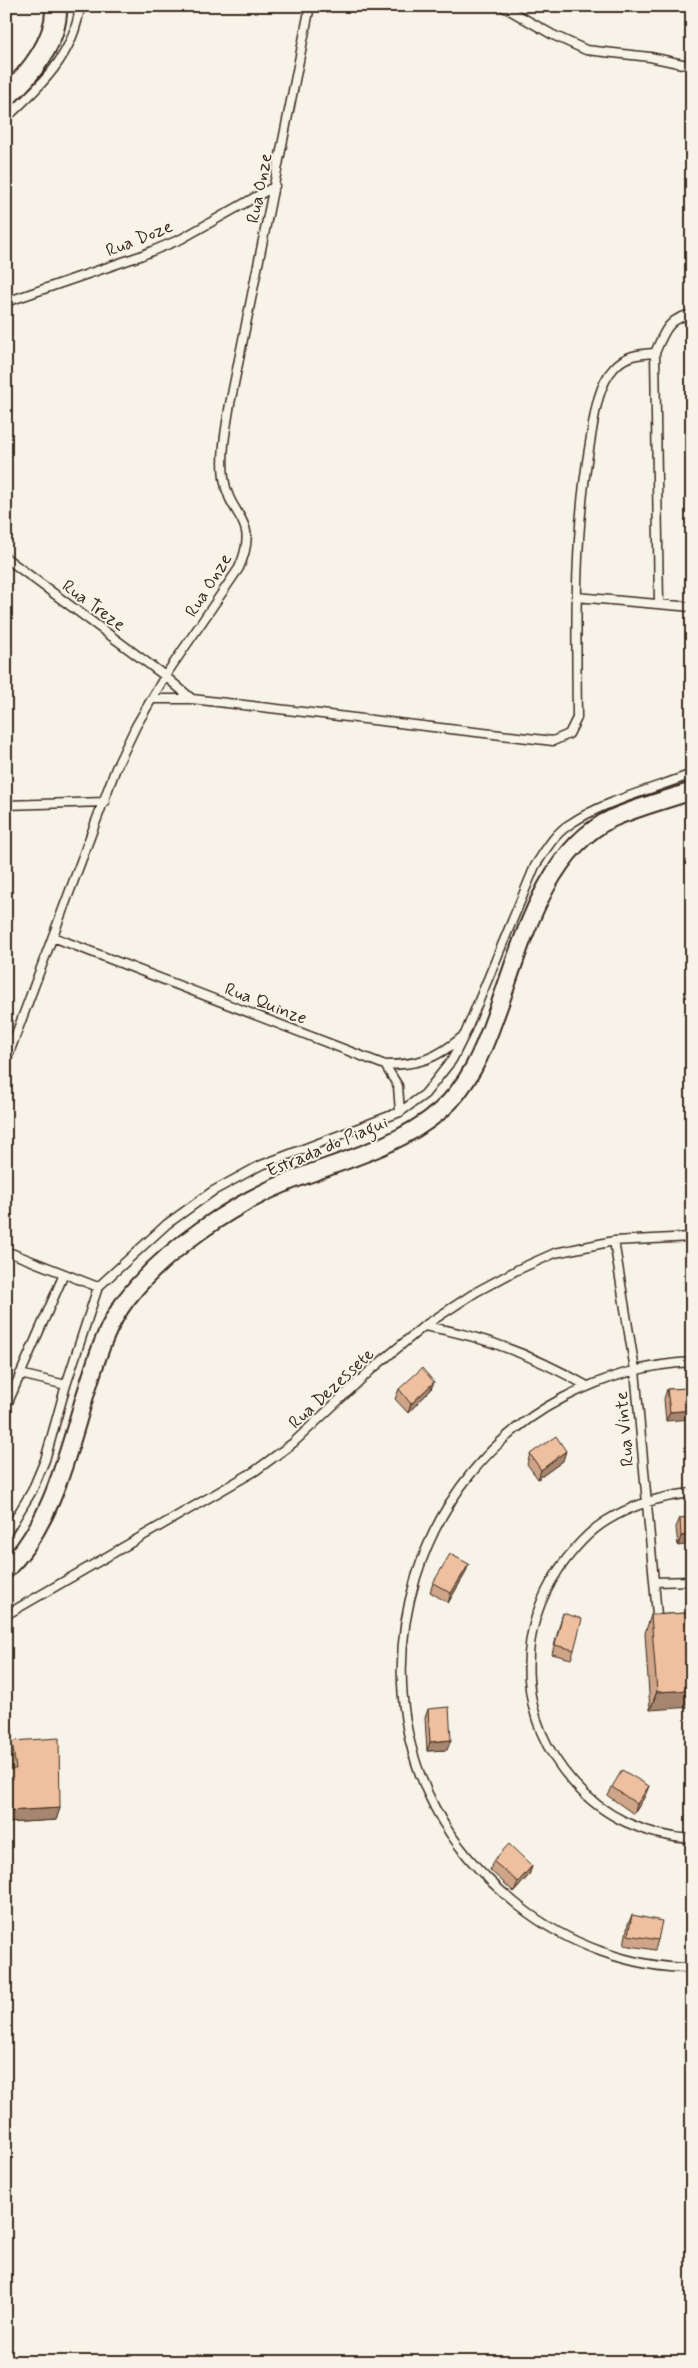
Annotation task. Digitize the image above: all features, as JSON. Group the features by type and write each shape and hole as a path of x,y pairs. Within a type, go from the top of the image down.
{"street":[{"path":"6,96 39,59 51,36 56,6"},
{"name":"Estrada do Piagui","path":"6,1570 36,1529 52,1498 109,1327 126,1300 151,1270 192,1238 236,1208 286,1183 372,1150 410,1132 441,1110 464,1084 482,1051 543,892 561,863 581,841 612,819 692,791"}],"lane":[{"path":"6,118 42,84 62,59 72,38 80,6"},
{"name":"Rua Onze","path":"6,1062 116,768 165,676 239,568 246,552 247,536 245,522 231,501 224,479 224,449 230,404 310,6"},
{"path":"502,6 553,35 586,50 650,57 692,66"},
{"name":"Rua Doze","path":"6,302 140,256 173,242 275,186"},
{"path":"659,604 655,353 671,322 680,316 692,315"},
{"path":"152,699 192,699 553,741 569,734 577,718 576,597 582,498 598,400 613,368 624,358 637,354 655,353"},
{"name":"Rua Treze","path":"6,558 165,676 192,699"},
{"path":"576,597 692,606"},
{"path":"6,1534 32,1491 44,1460 98,1288 167,1224 213,1191 259,1166 400,1112 425,1094 439,1079 452,1060 465,1034 535,866 551,842 569,824 602,808 692,774"},
{"path":"6,805 104,802"},
{"name":"Rua Quinze","path":"53,937 384,1065 407,1065 433,1058 465,1034"},
{"path":"384,1065 398,1086 400,1112"},
{"name":"Rua Dezessete","path":"6,1615 255,1471 293,1444 371,1370 424,1326 476,1292 555,1253 614,1241 692,1237"},
{"name":"Rua Vinte","path":"614,1241 635,1370 657,1615"},
{"path":"6,1250 98,1288"},
{"path":"6,1407 64,1274"},
{"path":"424,1326 459,1331 489,1342 562,1372 587,1386"},
{"path":"692,1362 635,1370 587,1386 542,1409 502,1439 468,1476 439,1518 419,1564 405,1612 400,1662 404,1712 416,1762 435,1808 462,1850 495,1887 534,1918 578,1943 626,1960 675,1968 692,1968"},
{"path":"20,1374 66,1385"},
{"path":"692,1493 646,1502 605,1522 571,1552 546,1590 531,1633 528,1678 536,1723 556,1764 586,1798 624,1823 667,1838 692,1839"},
{"path":"655,1582 692,1581"}],"building":[{"path":"422,1368 434,1382 411,1404 399,1389"},
{"path":"692,1388 692,1410 670,1412 667,1389"},
{"path":"556,1436 566,1451 541,1470 530,1454"},
{"path":"692,1517 692,1535 681,1536 680,1518"},
{"path":"450,1554 469,1564 451,1593 433,1583"},
{"path":"563,1613 582,1619 574,1650 555,1645"},
{"path":"686,1613 689,1630 692,1629 692,1690 657,1692 651,1615"},
{"path":"449,1707 451,1740 430,1742 428,1709"},
{"path":"59,1738 60,1808 6,1811 6,1769 16,1769 12,1741"},
{"path":"622,1770 649,1786 637,1804 612,1787"},
{"path":"509,1844 532,1866 518,1882 493,1861"},
{"path":"632,1915 662,1921 658,1940 628,1935"}]}
